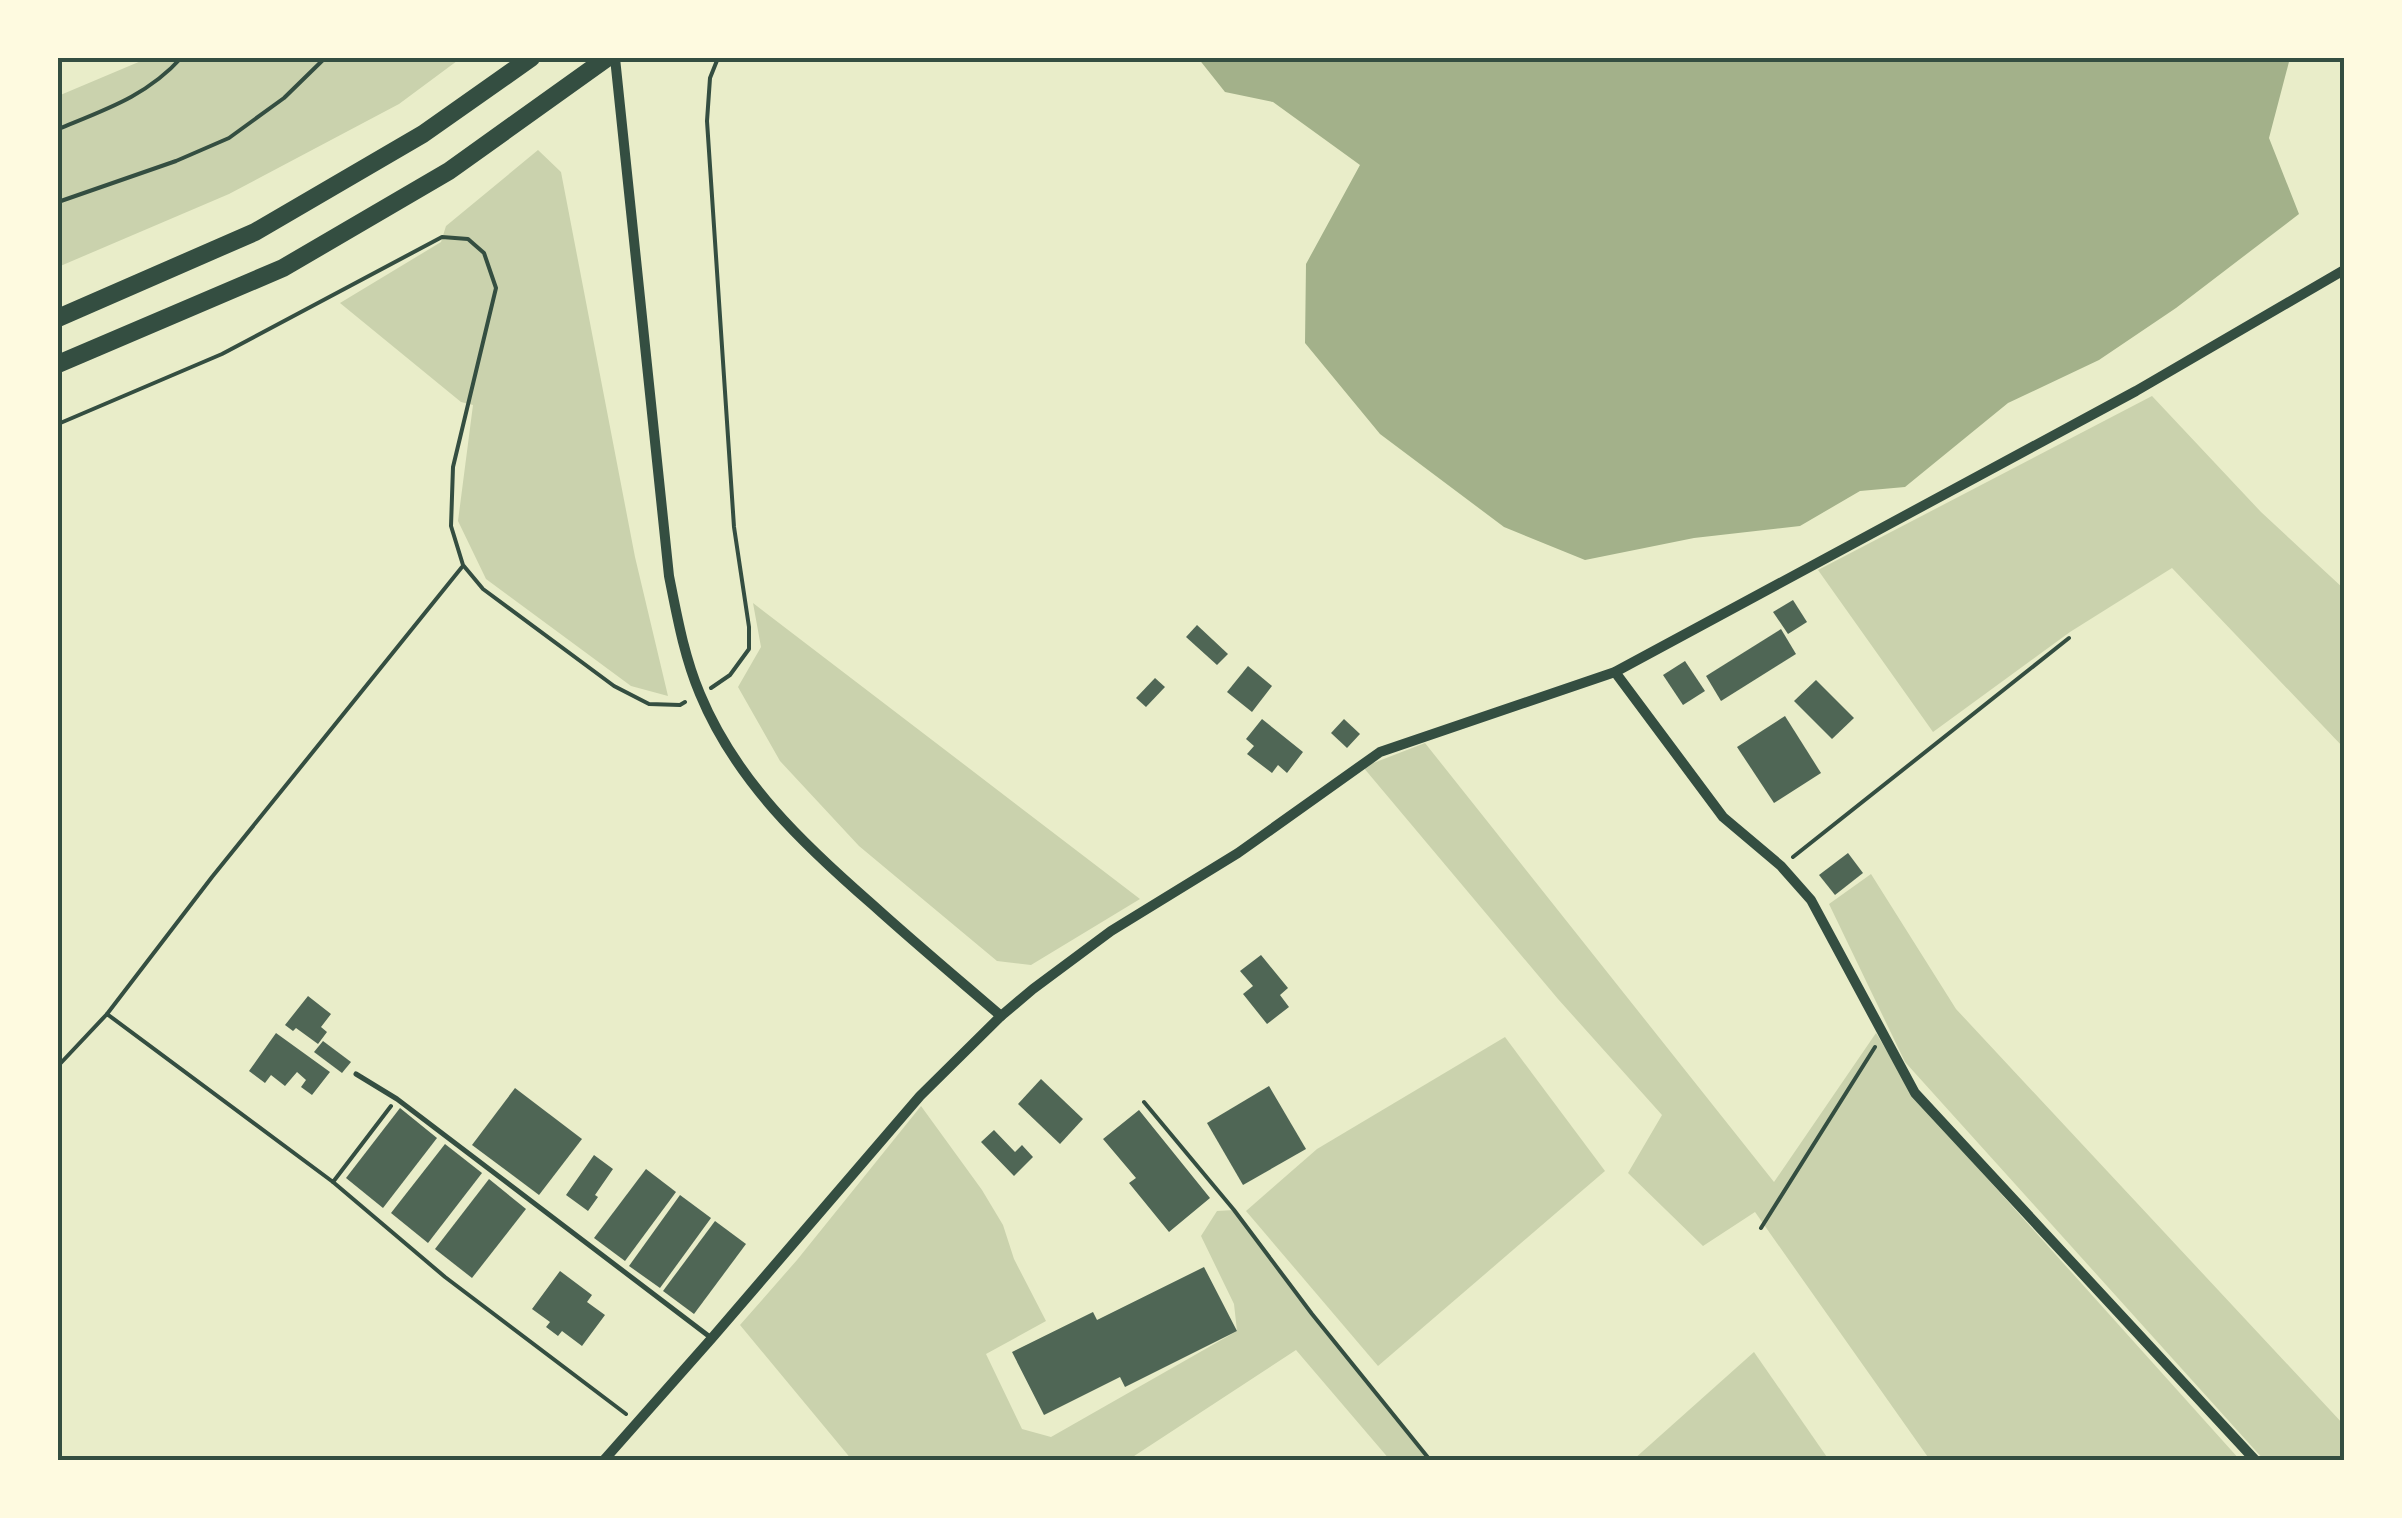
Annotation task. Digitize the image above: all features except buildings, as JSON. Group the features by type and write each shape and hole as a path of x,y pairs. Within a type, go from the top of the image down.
{"highway":[{"path":"58,318 254,232 423,134 531,58"},
{"path":"58,364 283,268 449,170 607,58"}],"street":[{"path":"615,58 668,576 700,696 732,755 774,813 825,863 1000,1016"},
{"path":"604,1460 920,1096 1000,1016 1110,931 1238,852 1380,752 1614,672 2136,392 2344,270"},
{"path":"1614,672 1723,817 1781,866 1811,900 1915,1093 2255,1460"}],"lane":[{"path":"356,1074 397,1099 712,1338"}],"path":[{"path":"58,129 128,100 164,77 181,58"},
{"path":"58,202 229,138 284,98 325,58"},
{"path":"58,424 222,354 442,236 468,239 484,253 496,288 453,467 452,526 463,565 483,588 614,686 649,704 680,705 700,696 730,675 749,650 734,527 707,121 710,78 718,58"},
{"path":"58,1066 107,1014 463,565"},
{"path":"1781,866 2069,638"},
{"path":"107,1014 333,1182 445,1277 638,1423"},
{"path":"1761,1228 1883,1034"},
{"path":"333,1182 397,1099"},
{"path":"1144,1102 1430,1460"}],"shaded area":[{"path":"144,58 461,58 399,104 229,194 58,267 58,96"},
{"path":"1198,58 2290,58 2269,138 2299,214 2176,308 2099,360 2008,403 1905,487 1860,491 1800,526 1694,538 1585,560 1504,527 1380,434 1305,343 1306,264 1360,165 1273,102 1225,92"},
{"path":"538,150 561,172 635,557 668,696 631,686 486,579 458,521 473,405 461,402 340,303 441,242 446,226"},
{"path":"2152,396 2261,512 2344,589 2344,748 2172,568 2070,632 1933,732 1818,570"},
{"path":"753,603 1140,899 1031,965 997,961 859,846 780,761 738,687 761,647"},
{"path":"1425,743 1774,1182 1876,1033 1915,1098 2240,1460 1930,1460 1755,1212 1703,1246 1628,1173 1662,1115 1558,999 1363,767"},
{"path":"1871,874 1956,1009 2344,1425 2344,1460 2264,1460 1905,1062 1829,904"},
{"path":"1505,1037 1605,1171 1378,1366 1246,1211 1317,1149"},
{"path":"921,1106 1003,1225 1014,1259 1046,1321 986,1354 1022,1429 1051,1437 1237,1331 1234,1304 1201,1236 1217,1211 1234,1210 1430,1460 1390,1460 1296,1350 1128,1460 852,1460 740,1325"},
{"path":"1754,1352 1829,1460 1633,1460"}]}
